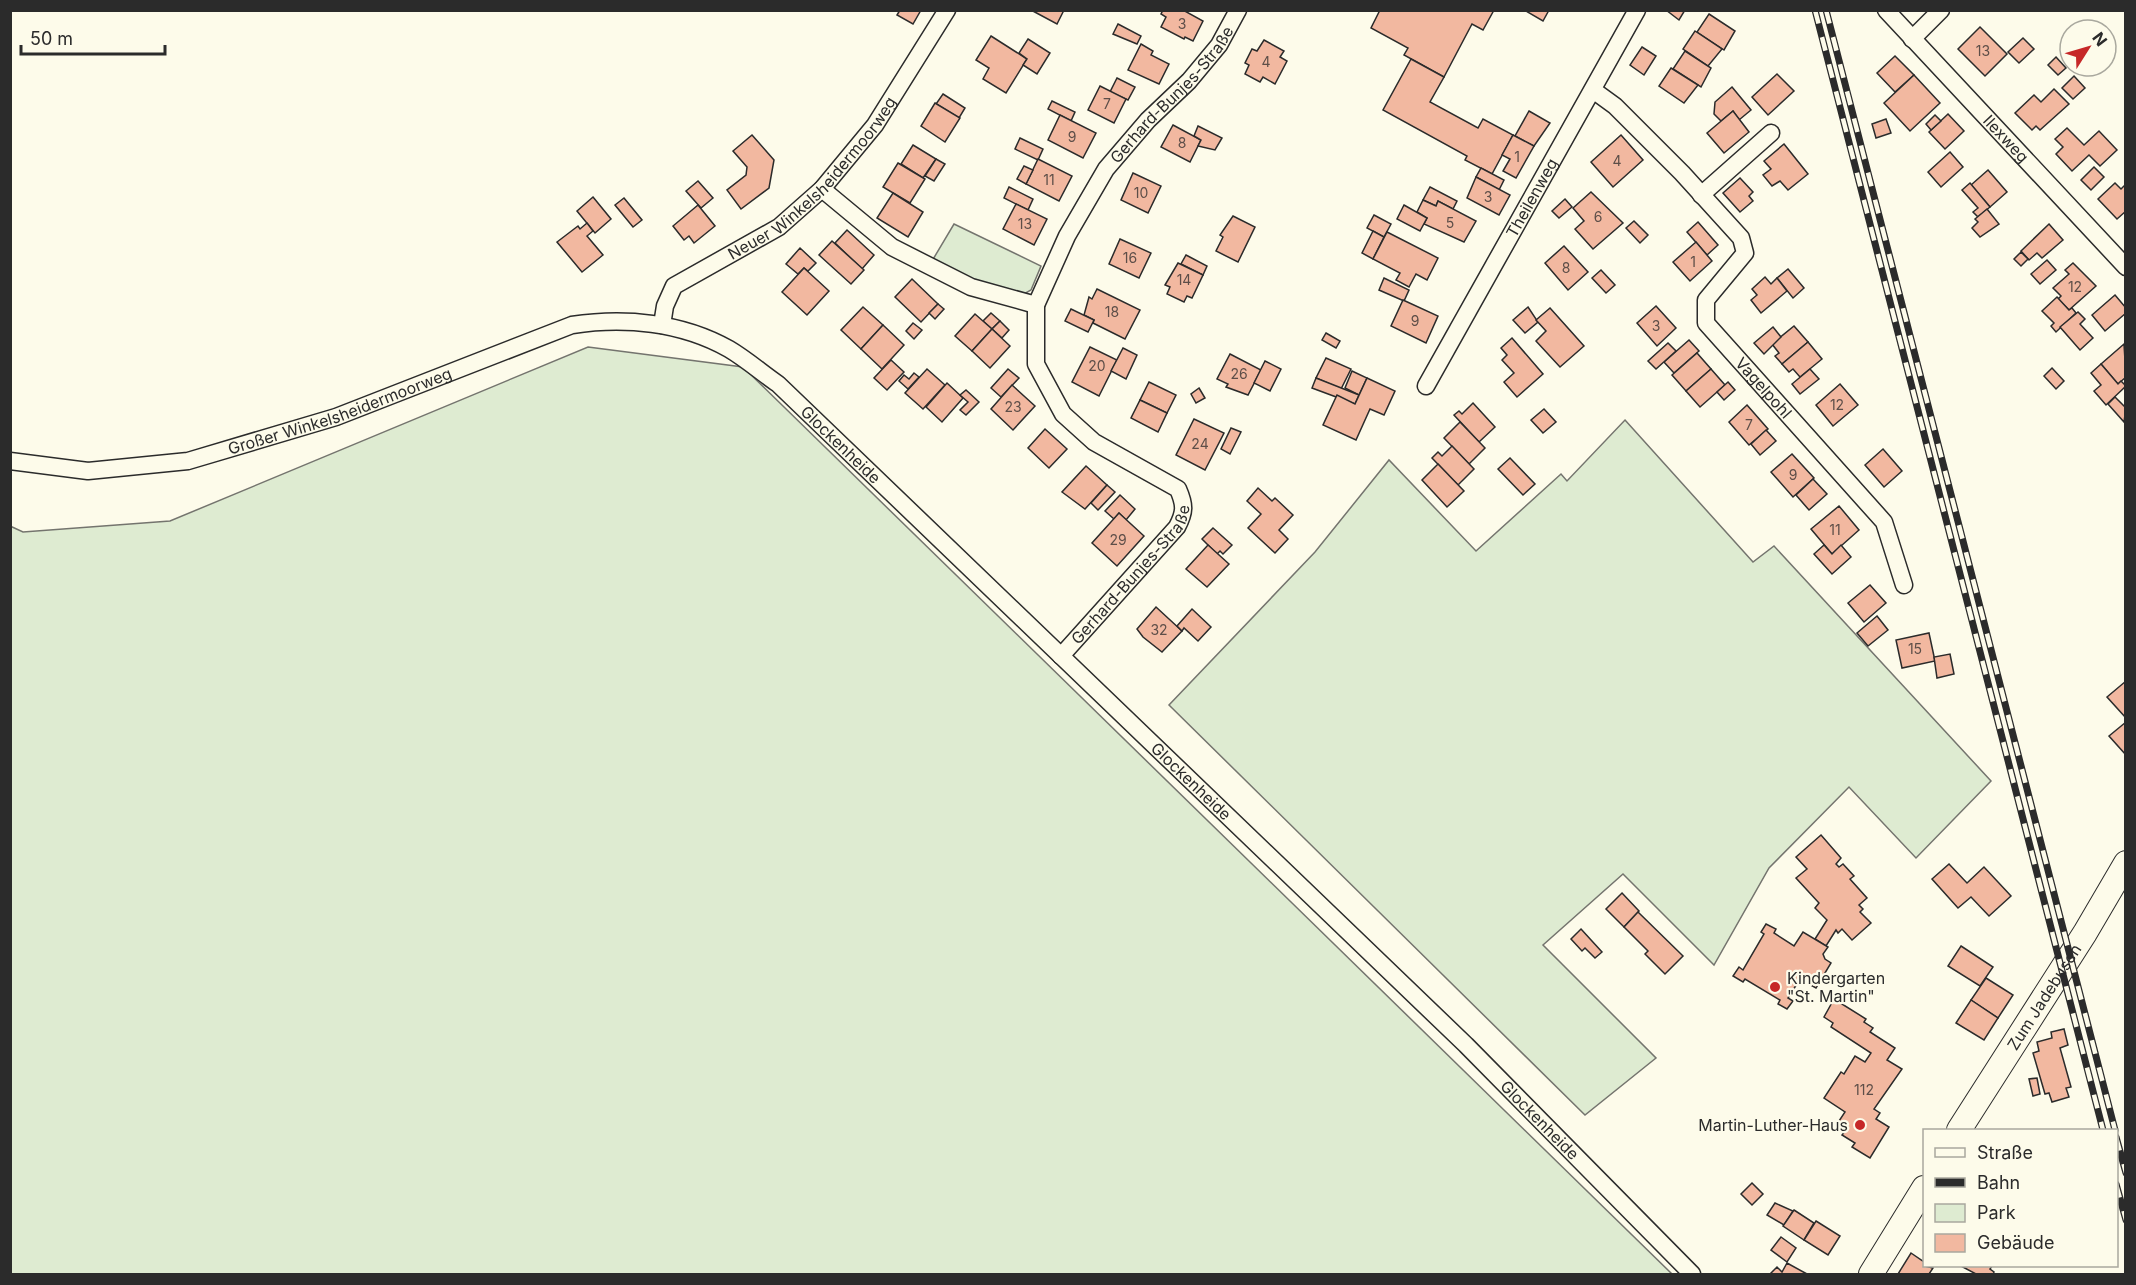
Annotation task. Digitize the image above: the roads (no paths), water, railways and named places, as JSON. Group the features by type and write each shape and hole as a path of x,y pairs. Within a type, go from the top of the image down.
{"street":[{"name":"Neuer Winkelsheidermoorweg","path":"662,325 665,306 674,286 779,227 822,189 875,125 947,10"},
{"name":"Gerhard-Bunjes-Straße","path":"1061,656 1177,527 1184,514 1184,502 1178,489 1094,442 1063,414 1036,364 1036,305 1067,236 1106,170 1219,45 1238,10"},
{"name":"Theilenweg","path":"1426,386 1637,10"},
{"name":"Ilexweg","path":"1886,10 2126,267"},
{"path":"1912,39 1941,10"},
{"name":"Vagelpohl","path":"1593,90 1615,106 1741,238 1745,253 1706,300 1706,323 1884,522 1904,585"},
{"path":"1701,195 1772,133"},
{"path":"822,189 891,247 971,287 1036,305"},
{"name":"Großer Winkelsheidermoorweg","path":"10,461 88,471 188,461 336,417 572,325 607,320 662,325"},
{"name":"Glockenheide","path":"662,325 728,348 778,384 1466,1045 1692,1275"},
{"name":"Zum Jadebusen","path":"1960,1129 2126,863"},
{"path":"1871,1275 1923,1190"}],"railway":[{"path":"1815,10 2103,1129"},
{"path":"1826,10 2115,1129"},
{"path":"2118,1144 2126,1173"},
{"path":"2118,1191 2126,1220"}],"place":[{"name":"Kindergarten \"St. Martin\"","path":"1775,987"},
{"name":"Martin-Luther-Haus","path":"1860,1125"}]}
